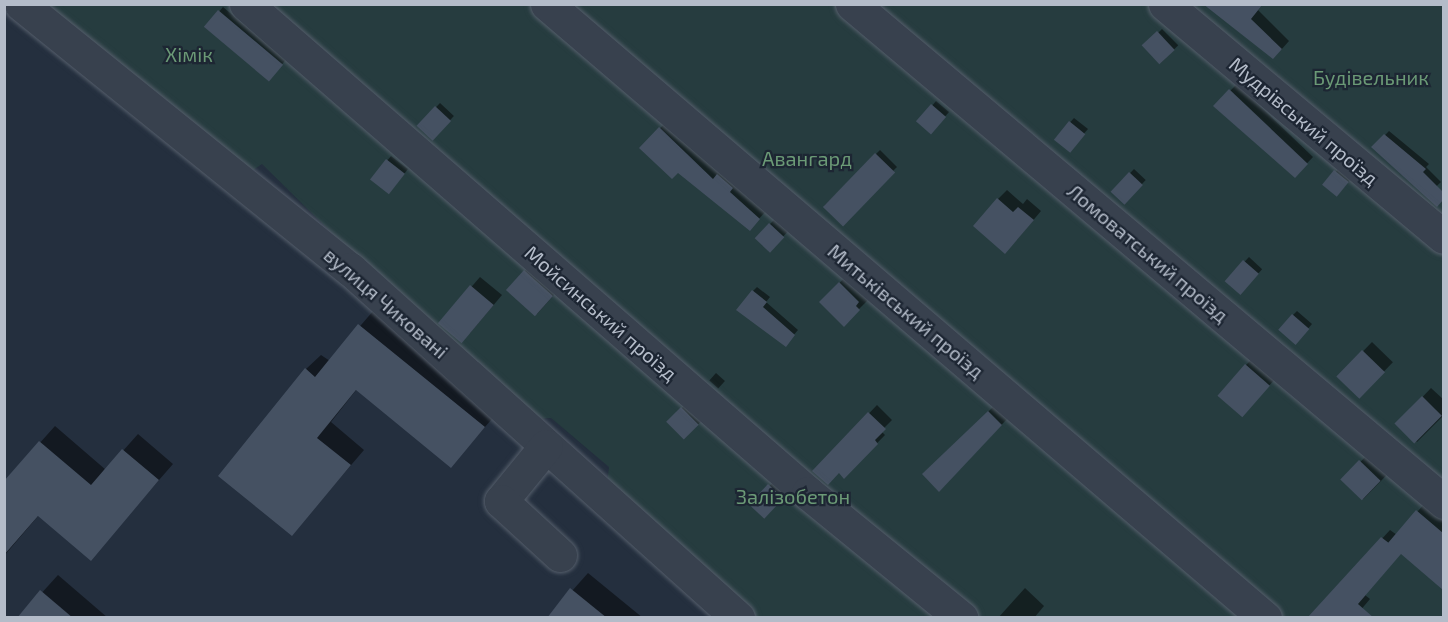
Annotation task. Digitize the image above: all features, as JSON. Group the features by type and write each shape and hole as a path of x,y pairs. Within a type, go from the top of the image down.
{"street":[{"name":"вулиця Чиковані","path":"21,4 350,269 738,618"},
{"name":"Мойсинський проїзд","path":"246,4 799,485 960,618"},
{"name":"Митьківський проїзд","path":"547,4 1265,618"},
{"name":"Ломоватський проїзд","path":"852,4 1443,502"},
{"name":"Мудрівський проїзд","path":"1165,4 1443,237"},
{"path":"546,446 501,501 560,555"}],"green space":[{"path":"42,5 1443,5 1443,617 757,617 607,484 609,467 551,418 535,419 426,326 262,164 252,171"}],"building":[{"path":"1203,4 1263,4 1251,19 1282,49 1273,59"},
{"path":"218,10 283,65 269,81 204,27"},
{"path":"1157,31 1175,50 1159,64 1142,45"},
{"path":"1229,89 1308,164 1295,178 1213,106"},
{"path":"931,104 946,117 931,134 916,121"},
{"path":"435,106 451,121 433,141 417,126"},
{"path":"1069,121 1085,134 1070,153 1054,140"},
{"path":"659,127 713,179 717,174 733,188 730,192 760,219 750,231 678,173 672,179 639,148"},
{"path":"1384,134 1426,169 1423,172 1443,192 1443,200 1437,207 1371,147"},
{"path":"875,153 895,172 843,226 823,207"},
{"path":"386,159 405,174 389,194 370,179"},
{"path":"1334,170 1349,182 1337,197 1322,185"},
{"path":"1129,172 1143,185 1124,205 1111,192"},
{"path":"997,198 1013,212 1018,207 1034,220 1005,254 973,226"},
{"path":"769,223 784,237 770,253 755,238"},
{"path":"1243,260 1259,274 1240,295 1225,281"},
{"path":"524,270 553,296 535,316 506,290"},
{"path":"839,282 859,302 856,306 860,310 844,327 819,302"},
{"path":"470,285 494,305 462,343 438,323"},
{"path":"752,290 767,302 763,307 795,335 786,347 736,310"},
{"path":"1292,314 1309,329 1296,345 1278,330"},
{"path":"358,324 485,427 451,468 356,390 317,438 351,465 292,536 218,476 305,368 315,377"},
{"path":"1362,350 1385,372 1359,399 1336,377"},
{"path":"1245,364 1270,386 1242,417 1217,396"},
{"path":"1422,396 1442,416 1414,443 1394,424"},
{"path":"681,407 699,425 684,440 666,422"},
{"path":"988,411 1002,425 939,492 922,474"},
{"path":"868,412 886,429 875,440 878,444 844,479 839,473 828,485 812,471"},
{"path":"39,441 91,485 122,449 159,480 91,561 38,516 4,555 4,481"},
{"path":"1359,460 1381,481 1362,500 1340,479"},
{"path":"768,484 783,498 764,519 749,504"},
{"path":"1416,510 1443,533 1443,590 1401,554 1358,604 1374,618 1307,618 1381,537 1388,543"},
{"path":"570,588 607,618 547,618"},
{"path":"40,590 73,618 17,618"}],"park label":[{"name":"Хімік","path":"189,54"},
{"name":"Будівельник","path":"1371,77"},
{"name":"Авангард","path":"807,158"},
{"name":"Залізобетон","path":"793,496"}]}
